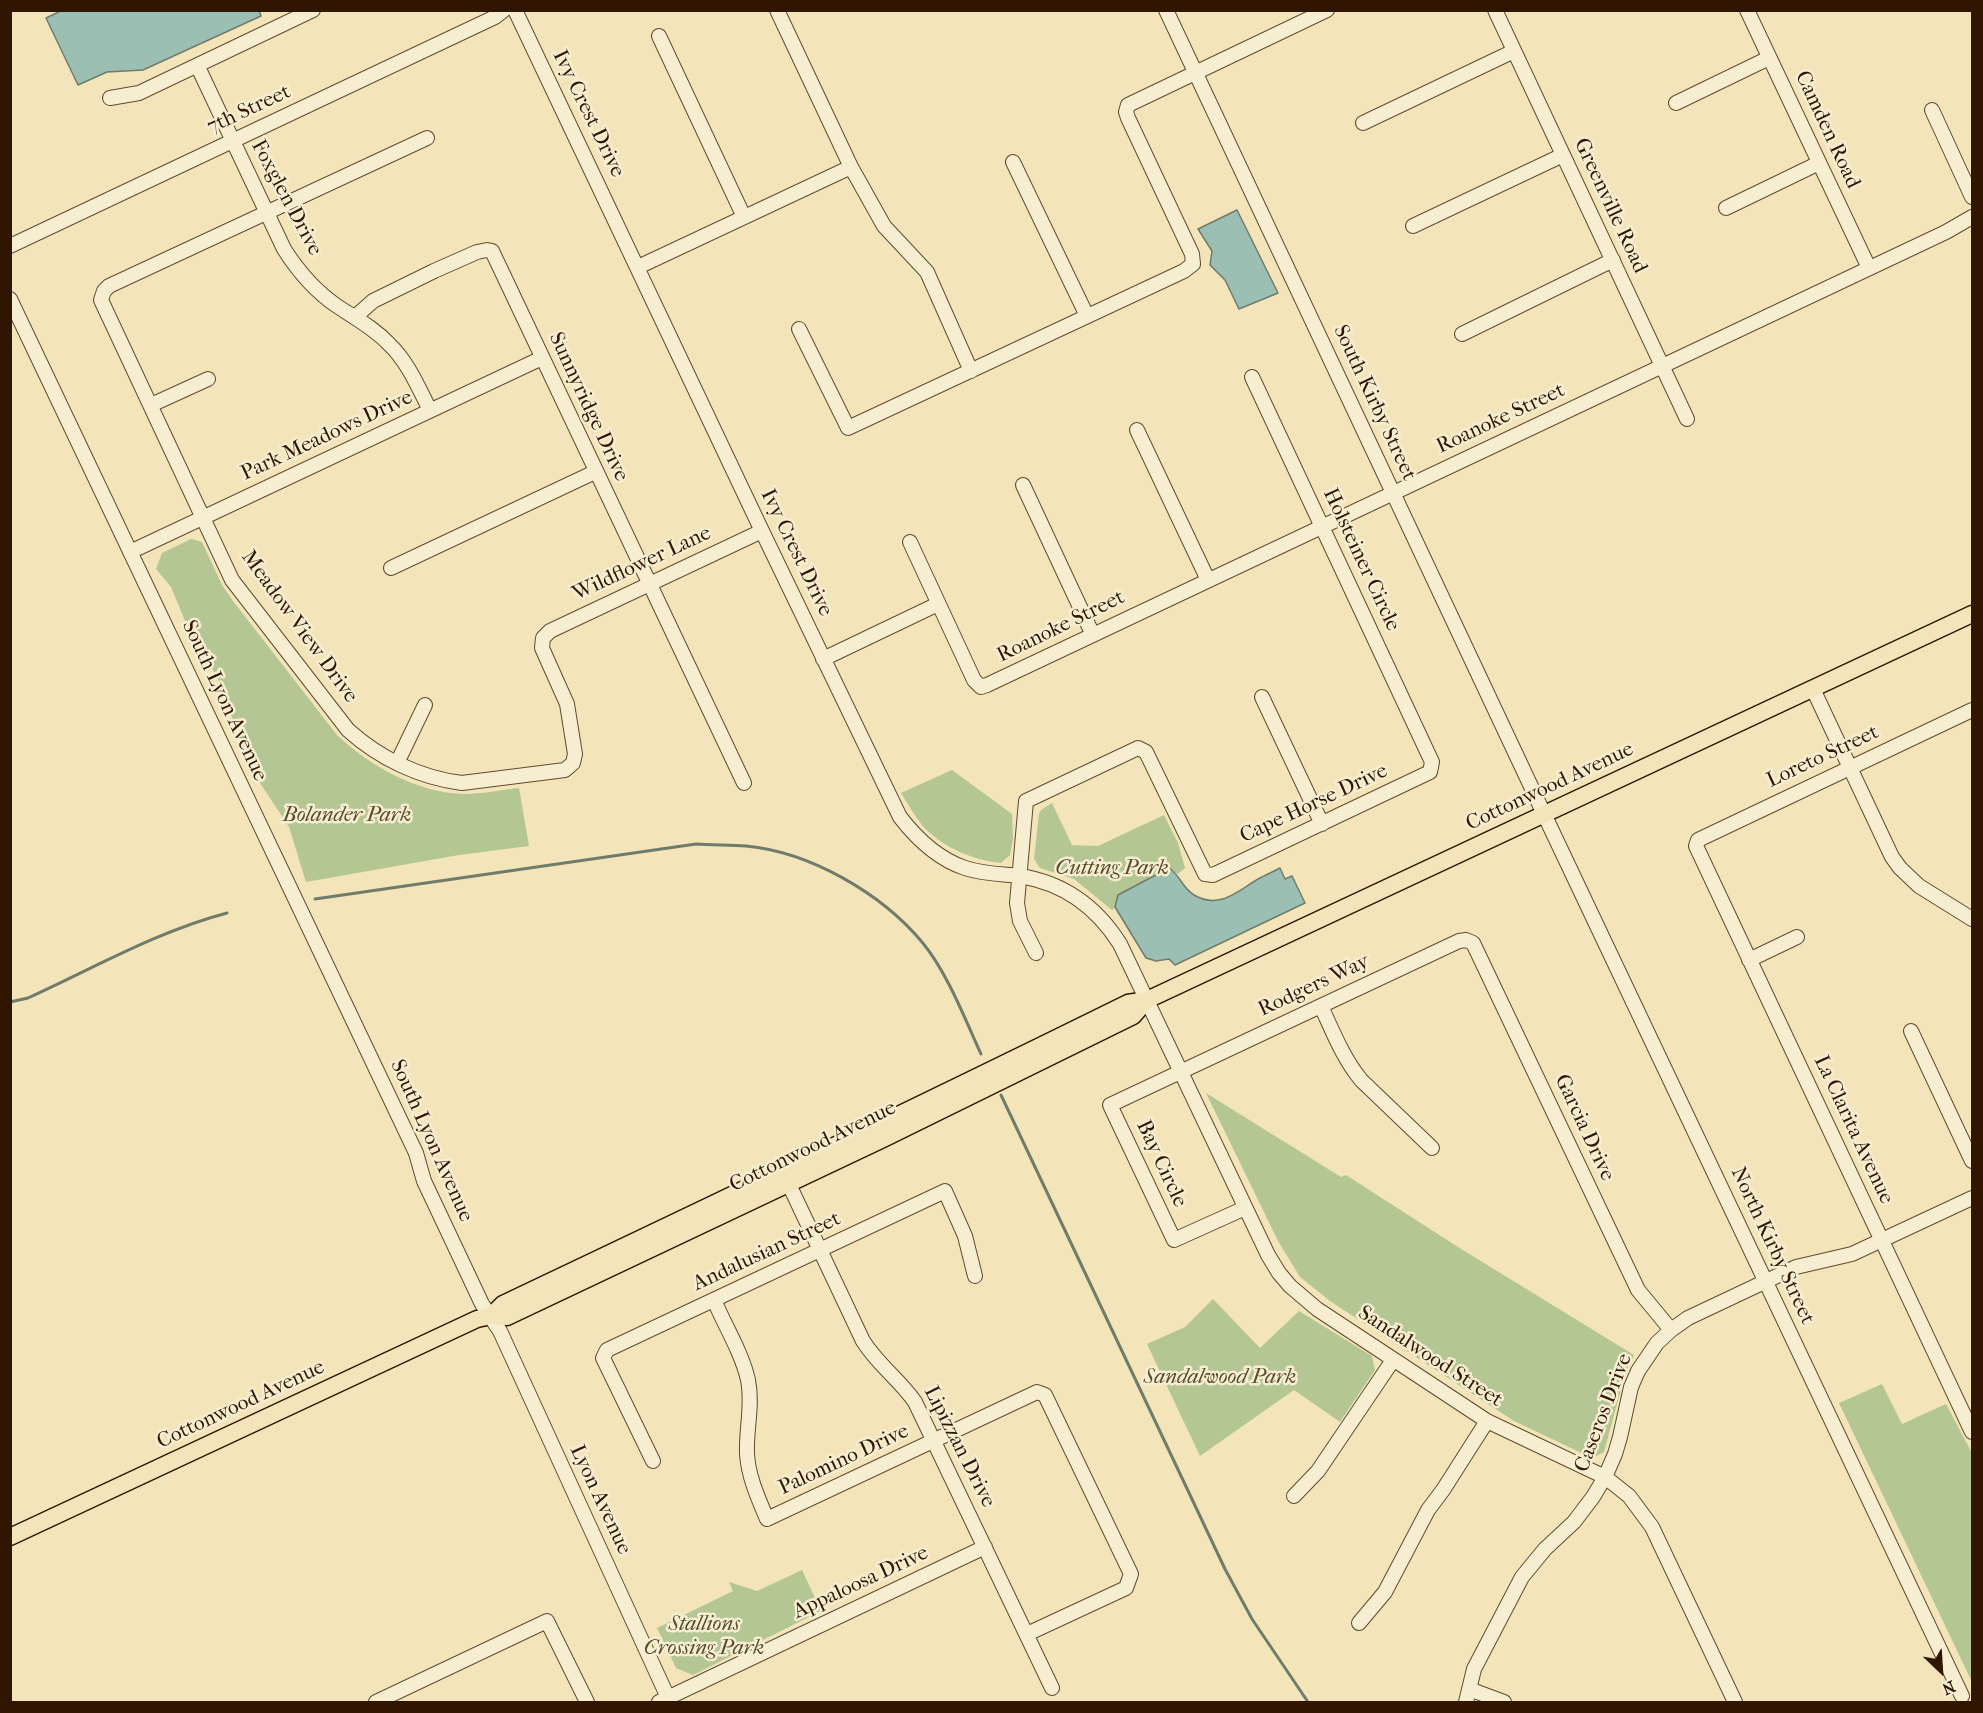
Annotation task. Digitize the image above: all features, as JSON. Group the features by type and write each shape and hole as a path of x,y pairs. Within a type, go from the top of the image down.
{"main road":[{"name":"Cottonwood Avenue","path":"10,1537 477,1319 491,1316 503,1304 786,1177 1133,1016 1147,1000 1972,614"}],"street":[{"path":"110,98 139,93 198,67 313,10"},
{"name":"7th Street","path":"10,246 495,17 504,10"},
{"name":"Ivy Crest Drive","path":"515,10 900,817 929,848 963,867 980,872 1042,880 1079,898 1109,927 1120,944 1147,1000"},
{"path":"777,10 850,167 884,226 927,272 971,371"},
{"name":"South Kirby Street","path":"1166,10 1544,814"},
{"path":"799,329 848,428 1184,271 1193,264 1192,254 1126,112 1128,105 1327,10"},
{"name":"Greenville Road","path":"1495,10 1687,419"},
{"name":"Camden Road","path":"1747,10 1869,268"},
{"path":"659,36 744,217"},
{"path":"1363,123 1514,51"},
{"path":"1676,103 1769,58"},
{"name":"Foxglen Drive","path":"198,67 284,249 306,279 321,294 390,344 402,359 430,410"},
{"path":"1932,110 1972,197"},
{"path":"267,213 427,138"},
{"path":"1413,226 1563,155"},
{"path":"1013,162 1087,316"},
{"path":"1726,208 1819,163"},
{"path":"638,267 850,167"},
{"name":"Meadow View Drive","path":"267,213 109,286 102,295 102,305 232,579 348,730 364,744 397,763 419,773 449,782 462,783 565,770 573,763"},
{"name":"Roanoke Street","path":"938,604 974,680 981,687 987,685 1972,218"},
{"name":"Sunnyridge Drive","path":"355,317 373,302 444,266 477,252 487,250 494,255 744,783"},
{"path":"1462,333 1613,260"},
{"name":"South Lyon Avenue","path":"10,299 416,1153 428,1191 482,1304 491,1316"},
{"name":"Park Meadows Drive","path":"130,552 542,358"},
{"name":"Holsteiner Circle","path":"1252,377 1432,762"},
{"path":"151,405 208,379"},
{"path":"1137,430 1208,580"},
{"path":"391,568 596,472"},
{"path":"1023,485 1093,635"},
{"name":"Wildflower Lane","path":"573,763 575,754 567,704 542,648 543,638 550,631 762,531"},
{"path":"823,658 938,604 910,542"},
{"path":"1813,689 1885,844 1900,868 1919,886 1972,919"},
{"path":"1262,697 1322,824"},
{"path":"397,763 425,705"},
{"name":"Loreto Street","path":"1696,846 1698,840 1972,710"},
{"name":"Cape Horse Drive","path":"1019,876 1026,801 1138,748 1146,752 1205,874 1213,875 1430,772 1432,762"},
{"name":"North Kirby Street","path":"1544,814 1962,1696"},
{"name":"La Clarita Avenue","path":"1696,846 1972,1432"},
{"path":"1019,876 1018,912 1036,953"},
{"path":"1749,960 1797,938"},
{"name":"Rodgers Way","path":"1180,1072 1459,940 1466,940"},
{"name":"Garcia Drive","path":"1466,940 1473,943 1630,1275 1647,1303 1671,1330"},
{"name":"Sandalwood Street","path":"1147,1000 1245,1208 1279,1273 1290,1286 1317,1309 1487,1421 1605,1477 1629,1496 1652,1527 1735,1702"},
{"path":"1321,1006 1343,1054 1361,1080 1432,1148"},
{"path":"1911,1031 1972,1161"},
{"name":"Bay Circle","path":"1180,1072 1110,1105 1144,1178 1174,1240 1245,1208"},
{"name":"Lipizzan Drive","path":"786,1177 863,1341 880,1365 907,1390 935,1440 1052,1688"},
{"name":"Andalusian Street","path":"653,1461 603,1358 607,1350 945,1191 965,1236 975,1276"},
{"name":"Caseros Drive","path":"1467,1696 1474,1669 1522,1577 1533,1562 1574,1522 1605,1477 1615,1454 1627,1402 1638,1371 1657,1343 1688,1318 1796,1267 1852,1254 1972,1198"},
{"name":"Palomino Drive","path":"714,1300 748,1379 751,1409 747,1456 755,1493 766,1519 1036,1392 1045,1395 1131,1574 1126,1588 1027,1634"},
{"name":"Lyon Avenue","path":"491,1316 500,1331 666,1701"},
{"path":"1294,1496 1318,1471 1393,1360"},
{"path":"1359,1623 1385,1592 1428,1510 1487,1421"},
{"name":"Appaloosa Drive","path":"666,1701 985,1547"},
{"path":"376,1702 547,1622 586,1702"},
{"path":"1467,1696 1504,1702"}],"green space":[{"name":"Bolander Park","path":"191,539 202,542 222,585 233,601 337,735 379,767 429,789 464,794 519,788 529,846 459,855 306,882 289,827 260,783 249,746 226,707 217,677 190,633 171,587 156,569 162,553"},
{"name":"Cutting Park","path":"952,770 1012,814 1013,839 1010,855 1001,863 958,851 938,840 922,825 901,793"},
{"name":"Cutting Park","path":"1052,803 1072,845 1098,846 1164,815 1178,843 1185,868 1178,874 1169,868 1116,902 1112,910 1074,879 1040,868 1034,859 1039,814"},
{"path":"1206,1093 1341,1177 1346,1175 1634,1355 1626,1371 1604,1452 1592,1458 1514,1421 1330,1301 1300,1277 1278,1241"},
{"name":"Sandalwood Park","path":"1213,1299 1260,1348 1299,1311 1372,1356 1375,1370 1340,1422 1294,1390 1200,1456 1147,1344 1185,1327"},
{"path":"1882,1384 1902,1424 1946,1404 1972,1453 1972,1682 1839,1403"},
{"name":"Stallions Crossing Park","path":"802,1570 821,1611 693,1675 676,1668 657,1628 733,1591 729,1582 757,1591"}],"water":[{"path":"63,10 259,10 261,16 143,70 107,72 78,85 46,18"},
{"path":"1237,210 1278,293 1239,309 1225,280 1210,265 1212,251 1198,229"},
{"path":"1169,868 1190,892 1212,901 1228,897 1280,868 1285,879 1292,876 1305,903 1175,965 1169,959 1156,961 1146,958 1115,907 1118,895"}],"waterway":[{"path":"315,899 696,844 746,846 770,850 819,866 843,878 886,907 905,924 922,942 940,967 981,1054"},
{"path":"10,1002 28,998 176,930 227,913"},
{"path":"1001,1095 1225,1569 1252,1619 1308,1702"}]}
